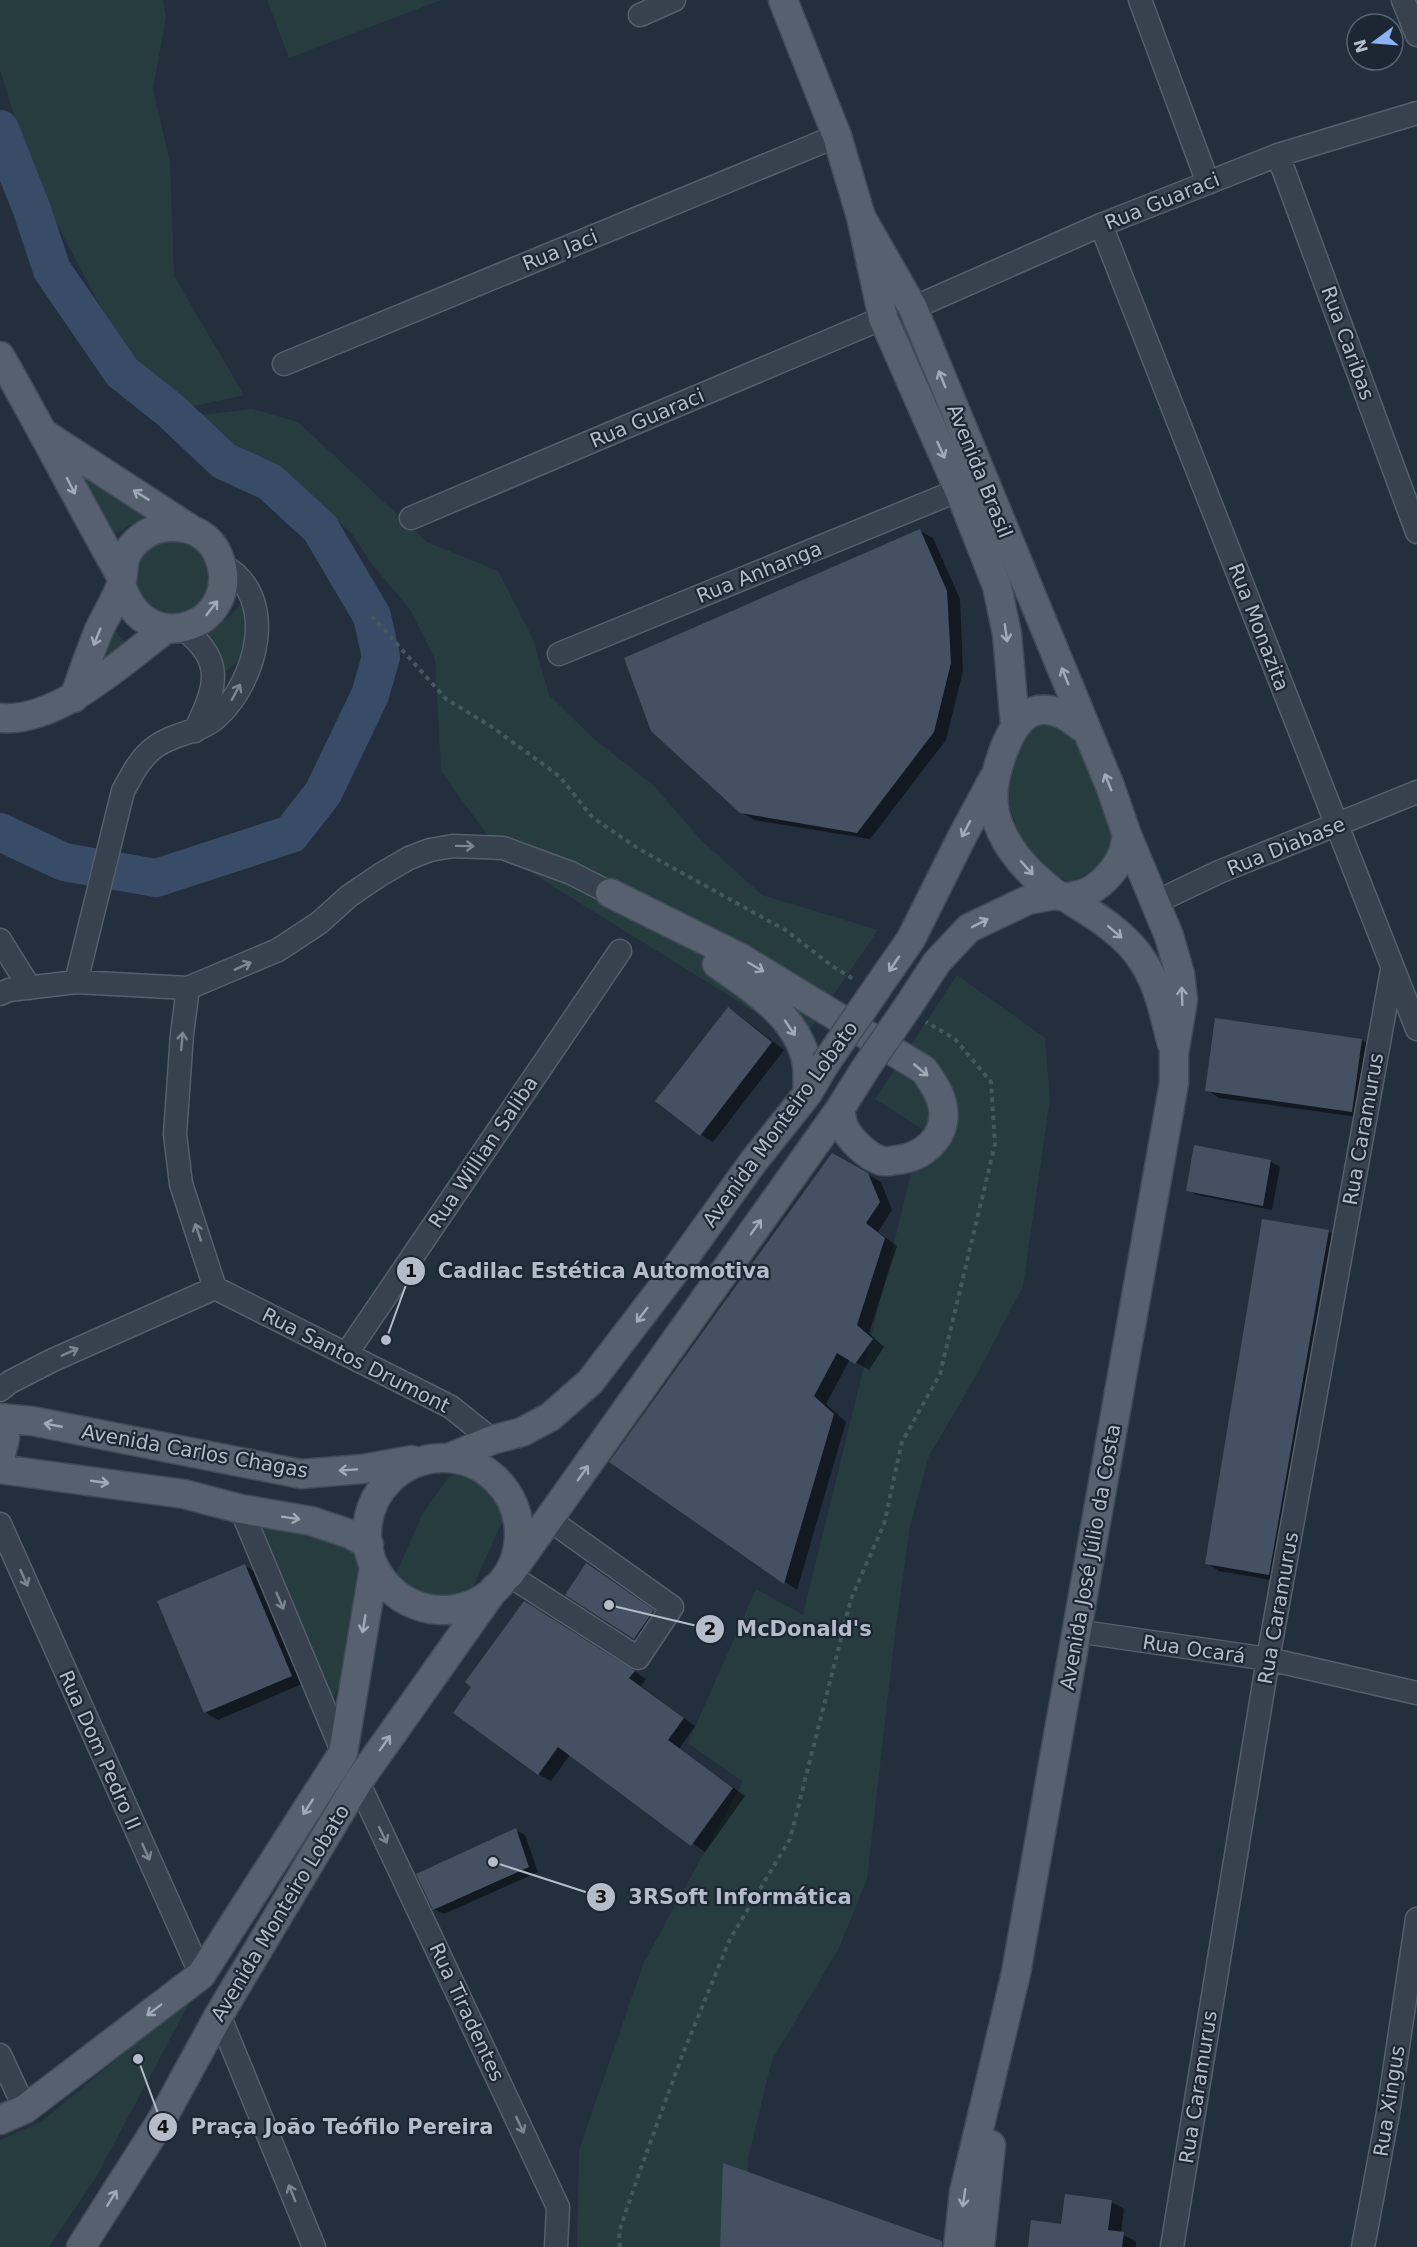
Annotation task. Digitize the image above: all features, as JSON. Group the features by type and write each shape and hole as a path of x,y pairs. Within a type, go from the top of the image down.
{"main road":[{"name":"Avenida Brasil","path":"783,0 837,136 861,217 883,318 959,490 997,586 1007,634 1015,725"},
{"name":"Avenida Brasil","path":"861,217 913,308 1086,730"},
{"path":"0,356 45,433 122,581"},
{"path":"0,718 36,714 74,698 175,628 198,622 211,612 220,598 224,582 222,565 216,549 204,537 45,433"},
{"path":"175,628 150,624 136,614 126,600 122,567 128,550 140,537 155,529 172,526 189,528"},
{"path":"74,698 100,629 122,581"},
{"path":"1086,730 1060,713 1048,710 1025,716 1015,725 1008,737 994,777 995,812 1001,830 1011,849 1031,873 1061,897 1092,891 1103,881 1121,857 1127,835"},
{"name":"Avenida José Júlio da Costa","path":"958,2247 964,2192 1017,1973 1174,1083 1174,1054 1183,1000 1180,974 1156,902 1086,730"},
{"name":"Avenida Monteiro Lobato","path":"439,1457 522,1432 550,1417 590,1382 672,1275 753,1162 808,1092 911,939 994,777"},
{"path":"610,893 746,984 779,1012 792,1028 804,1052 808,1092"},
{"path":"610,893 741,958 924,1070 935,1086 943,1107 942,1126 934,1142 924,1152 905,1160 884,1161 870,1155 854,1140 844,1128 840,1109"},
{"name":"Avenida José Júlio da Costa","path":"1061,897 1116,932 1142,960 1159,995 1174,1054"},
{"name":"Avenida Monteiro Lobato","path":"81,2247 161,2121 219,2015 358,1782 502,1582 550,1520 840,1109 938,962 969,928 1028,900 1061,897"},
{"path":"0,1420 5,1438 0,1459"},
{"name":"Avenida Carlos Chagas","path":"0,1420 32,1421 301,1474 363,1470 439,1457"},
{"path":"439,1457 475,1463 496,1477 511,1497 519,1520 516,1558 502,1582 480,1601 460,1609 440,1611 420,1607 401,1598 385,1584 372,1556 366,1533 374,1500 396,1473 439,1457"},
{"path":"0,1469 184,1494 241,1509 311,1521 350,1534 372,1556"},
{"name":"Avenida Monteiro Lobato","path":"201,1975 343,1753 372,1556"},
{"path":"12,2114 201,1975"},
{"name":"Avenida José Júlio da Costa","path":"980,2247 994,2111 995,2060"}],"street":[{"path":"640,15 674,0"},
{"path":"1140,0 1208,183"},
{"path":"1403,0 1416,29"},
{"name":"Rua Guaraci","path":"913,308 1101,225 1278,154 1417,113"},
{"name":"Rua Jaci","path":"284,364 837,136"},
{"name":"Rua Caribas","path":"1278,154 1417,532"},
{"name":"Rua Monazita","path":"1101,225 1417,1029"},
{"name":"Rua Guaraci","path":"411,518 883,318"},
{"name":"Rua Anhanga","path":"559,654 959,490"},
{"path":"76,982 123,791 137,765 156,746 195,731 216,719 234,698 253,657 257,608 247,585 236,572 222,565"},
{"path":"175,628 206,649 214,675 209,702 195,731"},
{"name":"Rua Diabase","path":"1156,902 1219,872 1417,792"},
{"path":"0,994 9,990 76,982 188,988 278,950 319,923 349,896 409,858 430,850 453,846 503,848 571,873 610,893"},
{"path":"0,940 30,988"},
{"name":"Rua Willian Saliba","path":"347,1353 620,951"},
{"name":"Rua Caramurus","path":"1172,2247 1268,1659 1392,970"},
{"path":"0,1390 10,1382 53,1359 215,1288 181,1184 176,1134 182,1034 188,988"},
{"name":"Rua Santos Drumont","path":"215,1288 451,1407 492,1440"},
{"path":"241,1509 343,1753"},
{"path":"502,1582 638,1658 672,1607 550,1520"},
{"name":"Rua Dom Pedro II","path":"0,1524 201,1975"},
{"name":"Rua Ocará","path":"1076,1631 1268,1659 1417,1694"},
{"name":"Rua Tiradentes","path":"358,1782 558,2207 556,2247"},
{"name":"Rua Xingus","path":"1363,2247 1388,2113 1417,1919"},
{"path":"219,2015 314,2247"},
{"path":"0,2055 12,2114"}],"path":[{"path":"372,616 446,699 492,727 559,776 593,818 639,849 787,931 832,966 862,984"},
{"path":"620,2247 619,2232 637,2179 682,2056 730,1939 790,1839 851,1599 884,1524 902,1442 940,1374 995,1144 991,1082 955,1039 924,1021"}],"green space":[{"path":"0,0 163,0 166,17 153,89 170,162 174,276 244,395 190,407 124,350 36,185 0,70"},
{"path":"267,0 441,0 289,58"},
{"path":"252,409 298,422 427,542 498,571 533,639 549,695 594,739 653,785 702,841 762,895 878,930 800,1044 800,1040 501,854 441,771 435,659 410,609 371,563 353,535 299,485 211,439 201,415"},
{"path":"73,462 128,497 153,524 130,525 111,537"},
{"path":"178,532 211,557 209,599 173,619 136,600 133,569 136,553 141,548"},
{"path":"243,602 244,636 239,660 225,672 210,641 200,630 224,620"},
{"path":"107,622 123,640 131,645 85,677"},
{"path":"1057,719 1076,734 1116,832 1109,850 1099,863 1086,874 1069,882 1039,865 1023,844 1010,807 1004,774 1025,731 1038,721"},
{"path":"957,975 1045,1038 1050,1099 1023,1286 976,1376 929,1456 910,1526 895,1634 867,1879 839,1948 772,2060 748,2158 747,2247 577,2247 579,2150 644,1962 743,1782 688,1743 756,1589 803,1615 922,1129 875,1099"},
{"path":"465,1469 492,1485 506,1513 467,1600 448,1602 432,1600 401,1587 396,1574 423,1513 449,1477"},
{"path":"292,1526 324,1530 359,1554 365,1562 346,1671 330,1704 263,1530"},
{"path":"193,1996 95,2179 49,2247 0,2247 0,2140 41,2122"}],"building":[{"path":"920,529 947,591 951,663 934,732 857,833 740,813 651,731 624,658"},
{"path":"728,1007 772,1042 700,1136 655,1101"},
{"path":"1215,1018 1362,1039 1352,1112 1205,1091"},
{"path":"1194,1145 1271,1160 1263,1206 1186,1191"},
{"path":"832,1153 868,1173 880,1202 866,1223 885,1238 857,1325 873,1339 855,1364 837,1353 814,1396 834,1414 784,1584 609,1462"},
{"path":"1262,1219 1329,1230 1269,1575 1205,1564"},
{"path":"586,1563 654,1610 634,1639 565,1595"},
{"path":"245,1564 292,1676 204,1713 157,1601"},
{"path":"524,1601 635,1671 629,1678 684,1718 668,1740 733,1788 691,1846 558,1747 538,1775 453,1713 471,1687 465,1682"},
{"path":"516,1828 529,1867 433,1910 416,1874"},
{"path":"723,2163 942,2241 942,2247 720,2247"},
{"path":"1065,2194 1112,2200 1108,2230 1124,2232 1122,2247 1028,2247 1031,2220 1061,2224"}],"waterway":[{"path":"0,129 32,210 52,270 122,372 171,411 224,461 270,482 320,528 372,616 381,657 370,695 323,793 291,834 156,878 64,862 0,832"}],"place":[{"name":"Cadilac Estética Automotiva","path":"386,1340"},
{"name":"McDonald's","path":"609,1605"},
{"name":"3RSoft Informática","path":"493,1862"},
{"name":"Praça João Teófilo Pereira","path":"138,2059"}]}
